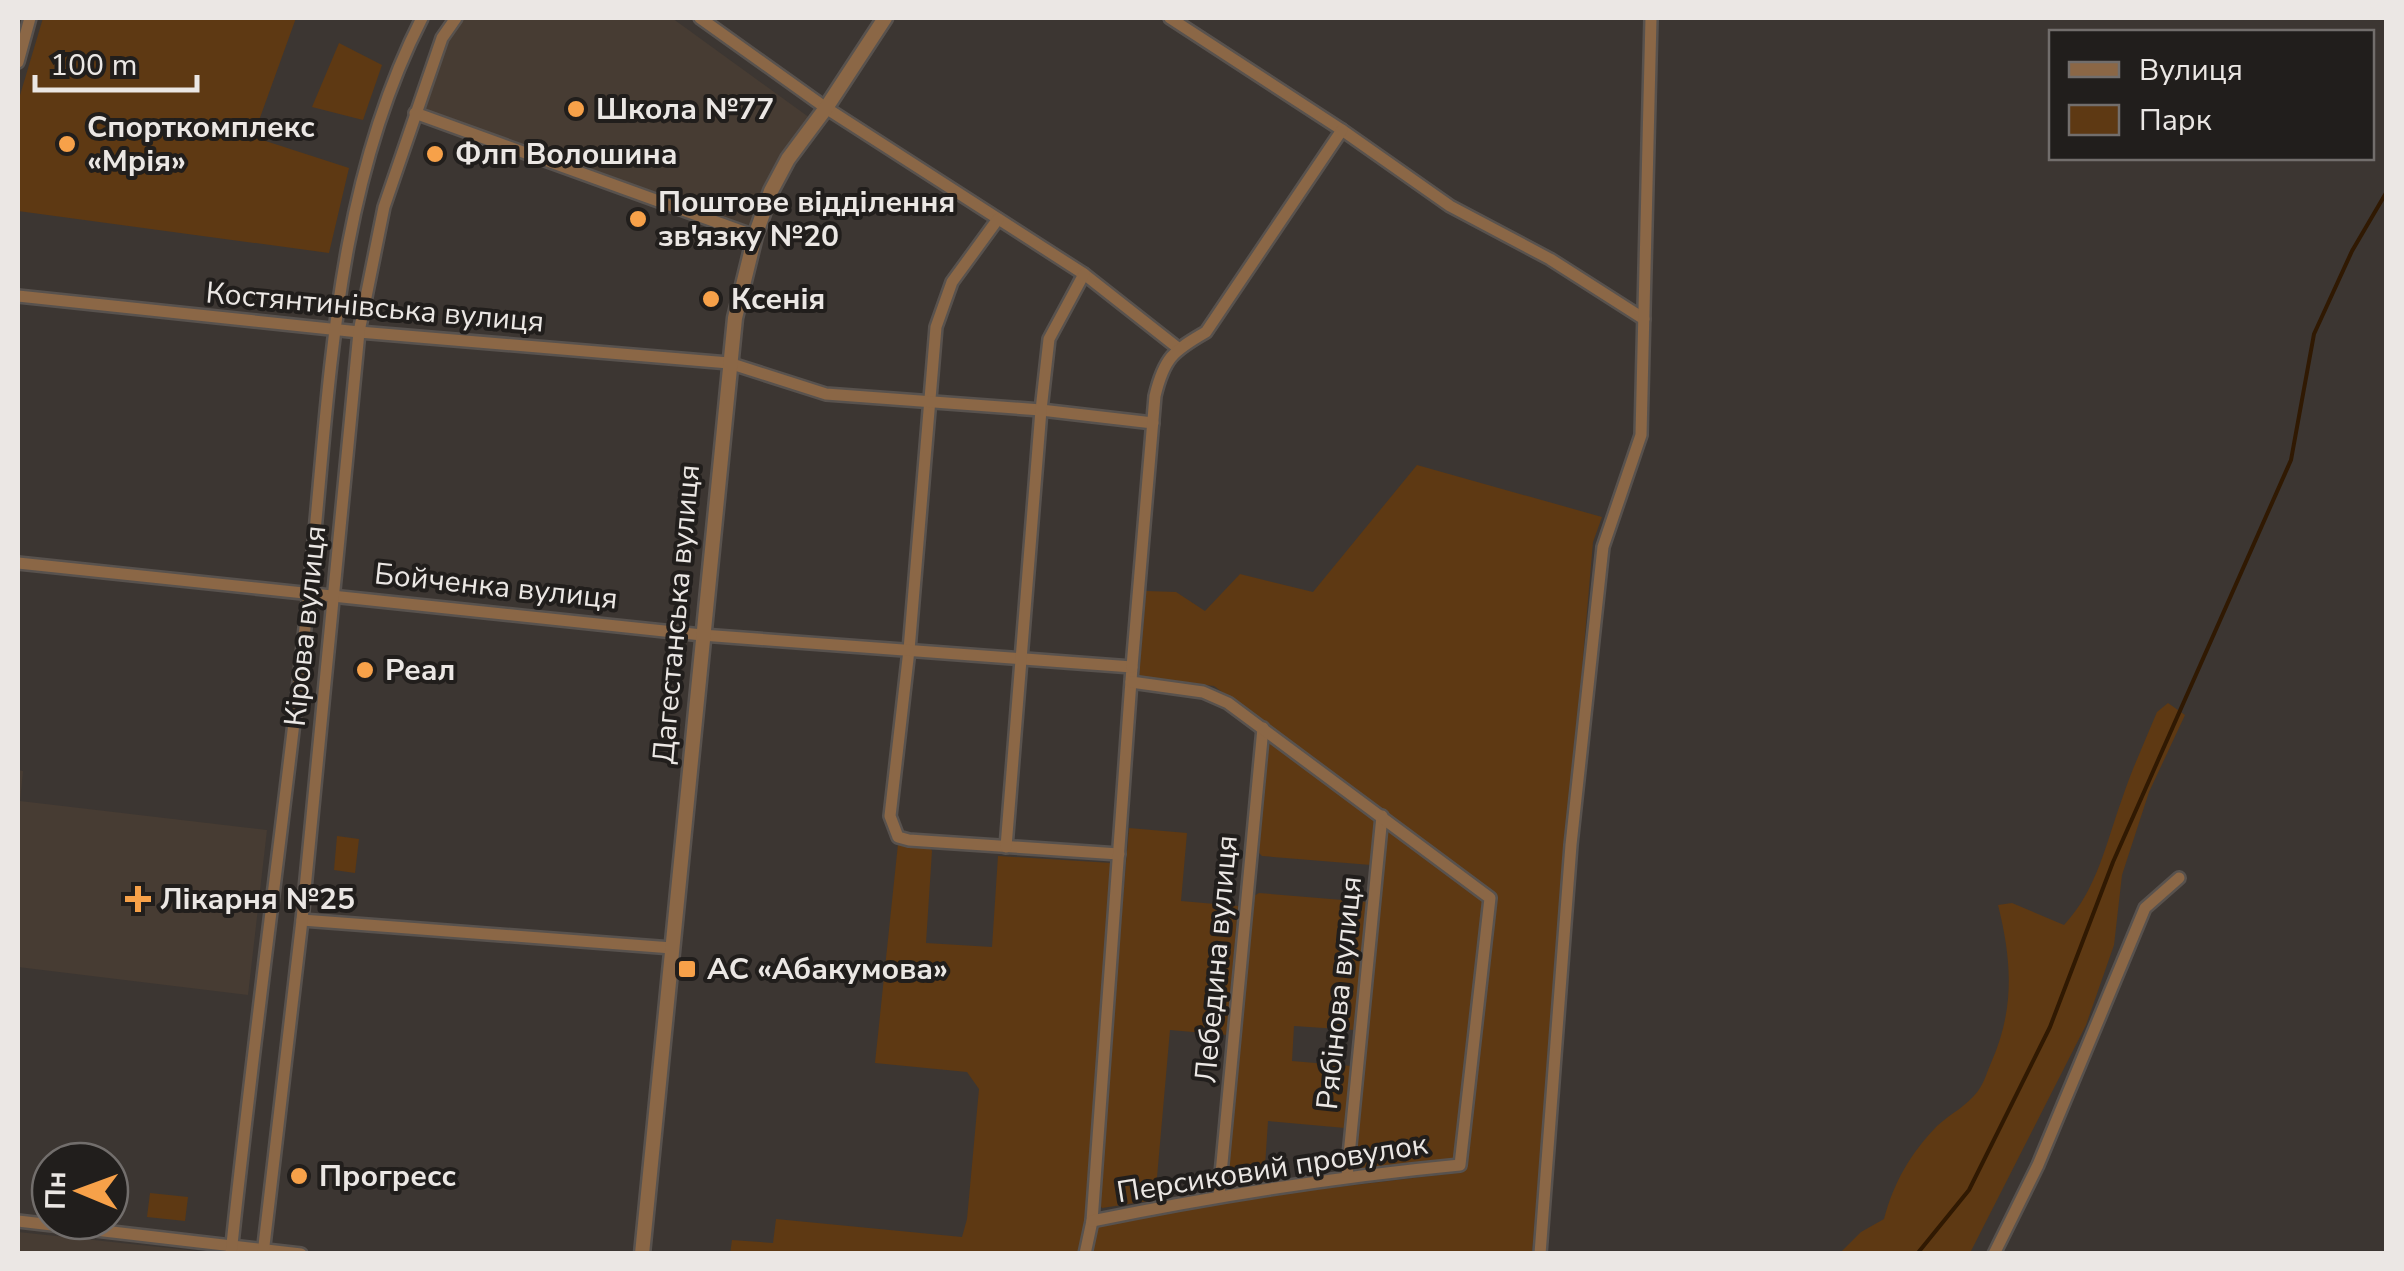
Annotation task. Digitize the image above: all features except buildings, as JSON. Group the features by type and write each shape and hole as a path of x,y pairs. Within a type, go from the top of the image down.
{"street":[{"path":"18,62 30,18"},
{"name":"Кірова вулиця","path":"232,1250 309,591 342,264 356,200 399,69 422,18"},
{"name":"Кірова вулиця","path":"263,1252 302,920 358,332 384,208 442,38 456,18"},
{"path":"700,18 826,108 1084,274 1178,348"},
{"name":"Дагестанська вулиця","path":"642,1254 735,318 754,236 770,191 884,18"},
{"path":"1170,18 1450,206 1550,259 1644,319"},
{"path":"1540,1254 1571,845 1603,547 1641,436 1651,18"},
{"path":"414,113 754,236"},
{"path":"1085,1254 1092,1221 1132,667 1160,374 1172,352 1206,332 1342,130"},
{"path":"998,219 952,282 936,327 909,650 890,816 892,828 898,837 909,840 1118,854"},
{"path":"1006,847 1049,339 1084,274"},
{"name":"Костянтинівська вулиця","path":"18,296 334,330 729,362 826,394 1153,422"},
{"name":"Бойченка вулиця","path":"18,563 702,634 1132,667"},
{"path":"1131,682 1204,692 1228,703 1382,816"},
{"name":"Лебедина вулиця","path":"1219,1195 1263,728"},
{"name":"Персиковий провулок","path":"1092,1221 1219,1195 1347,1176 1460,1166 1490,898 1382,816"},
{"name":"Рябінова вулиця","path":"1347,1176 1382,816"},
{"path":"1994,1254 2038,1165 2145,908 2179,878"},
{"path":"302,920 672,948"},
{"path":"18,1221 232,1250 301,1254"}],"shaded area":[{"path":"462,18 672,18 810,118 753,230 422,110 447,41"},
{"name":"Лікарня №25","path":"18,770 23,771 20,801 267,830 248,995 18,967"},
{"path":"18,1232 30,1233 30,1241 103,1241 216,1253 18,1253"}],"green space":[{"path":"43,18 296,18 253,137 349,168 329,253 18,211 18,102"},
{"path":"339,43 382,65 363,120 312,107"},
{"path":"1417,465 1602,517 1593,542 1532,1253 1093,1254 1097,1227 1219,1201 1464,1172 1496,898 1214,686 1139,676 1146,591 1176,592 1205,611 1240,574 1313,592"},
{"path":"2168,703 2185,715 2149,792 2122,875 2114,945 2086,1025 1970,1253 1840,1253 1861,1232 1884,1219 1898,1181 1919,1147 1937,1126 1974,1096 1984,1081 1999,1043 2009,985 1998,905 2012,903 2064,925 2093,881 2143,744 2157,712"},
{"path":"1267,736 1376,814 1371,865 1262,856 1256,850"},
{"path":"1385,821 1484,898 1455,1162 1352,1171"},
{"path":"1129,828 1187,833 1181,901 1238,906 1227,1035 1170,1030 1155,1200 1102,1208 1097,1201"},
{"path":"337,836 359,839 355,873 334,870"},
{"path":"898,844 930,847 932,851 926,943 992,947 998,856 1112,863 1089,1216 1081,1253 730,1254 732,1240 773,1243 776,1219 962,1237 979,1089 967,1072 875,1063"},
{"path":"1259,893 1367,902 1354,1030 1294,1026 1292,1061 1351,1066 1345,1128 1268,1121 1264,1181 1224,1187 1252,897"},
{"path":"150,1193 188,1197 185,1221 147,1217"}],"waterway":[{"path":"1917,1254 1969,1190 2050,1027 2113,862 2291,460 2314,334 2352,251 2386,193"}],"place":[{"name":"Школа №77","path":"576,109"},
{"name":"Спорткомплекс «Мрія»","path":"67,144"},
{"name":"Флп Волошина","path":"435,154"},
{"name":"Поштове відділення зв'язку №20","path":"638,219"},
{"name":"Ксенія","path":"711,299"},
{"name":"Реал","path":"365,670"},
{"name":"Лікарня №25","path":"138,899"},
{"name":"АС «Абакумова»","path":"687,969"},
{"name":"Прогресс","path":"299,1176"}]}
